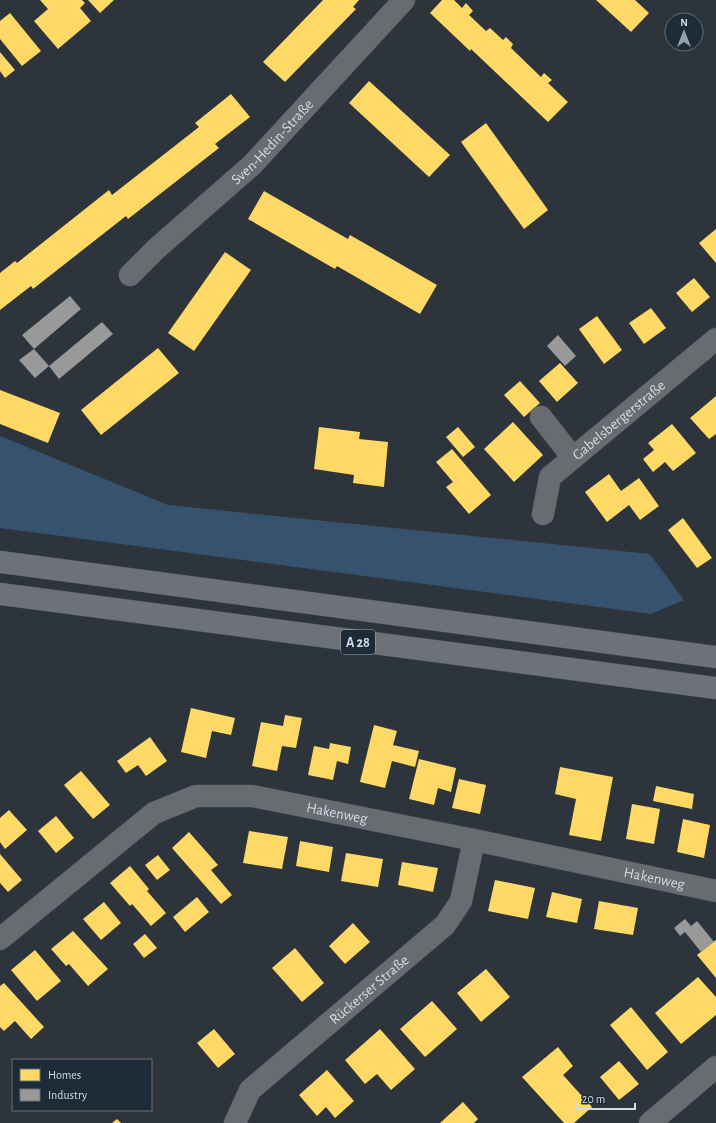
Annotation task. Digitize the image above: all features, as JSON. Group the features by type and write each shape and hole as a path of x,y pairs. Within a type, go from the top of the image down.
{"highway":[{"name":"A 28","path":"0,562 716,657"},
{"name":"A 28","path":"0,594 716,688"}],"street":[{"name":"Sven-Hedin-Straße","path":"130,275 252,164 404,0"},
{"name":"Gabelsbergerstraße","path":"543,514 550,477 716,339"},
{"path":"541,418 573,458"},
{"name":"Hakenweg","path":"0,939 154,813 196,796 252,796 474,840 716,891"},
{"name":"Rückerser Straße","path":"236,1123 250,1090 445,925 461,900 474,840"},
{"path":"650,1123 716,1067"}],"shaded area":[{"path":"0,436 168,505 650,554 684,600 651,614 0,528"}],"building: Homes":[{"path":"40,0 82,0 85,3 80,8 91,21 58,49 34,21 48,9"},
{"path":"88,0 114,0 100,13"},
{"path":"323,0 359,0 353,7 356,9 285,82 263,62"},
{"path":"442,0 454,0 462,8 466,3 473,11 469,15 486,31 490,28 503,40 506,37 513,44 511,48 541,77 544,73 552,80 548,83 568,102 548,122 471,49 470,51 430,13"},
{"path":"596,0 635,0 649,13 631,32"},
{"path":"10,13 41,51 22,66 0,39 0,21"},
{"path":"0,52 15,70 5,78 0,71"},
{"path":"369,81 450,155 429,177 349,103"},
{"path":"231,94 250,117 215,144 219,148 128,219 126,216 33,289 31,286 0,310 0,273 15,261 17,263 109,190 112,195 199,127 195,123"},
{"path":"486,123 548,210 524,229 461,142"},
{"path":"264,191 348,239 350,235 437,285 420,314 337,266 335,269 248,219"},
{"path":"716,229 716,263 699,243"},
{"path":"225,252 251,270 194,351 168,333"},
{"path":"694,278 710,297 692,312 676,293"},
{"path":"651,308 666,328 644,344 629,323"},
{"path":"597,316 622,350 604,364 579,329"},
{"path":"158,348 179,373 101,435 81,410"},
{"path":"560,363 578,383 557,402 539,381"},
{"path":"520,381 540,403 524,417 504,395"},
{"path":"0,390 60,413 48,443 0,424"},
{"path":"716,396 716,434 709,439 690,418"},
{"path":"513,422 543,455 514,482 484,449"},
{"path":"672,424 696,453 673,471 665,462 653,472 643,459 654,450 648,443"},
{"path":"319,427 360,432 359,439 388,442 384,487 353,483 354,475 314,469"},
{"path":"458,427 475,447 463,457 446,437"},
{"path":"452,449 491,495 469,514 446,487 453,482 436,462"},
{"path":"609,474 621,491 639,478 659,506 640,520 629,505 607,522 585,492"},
{"path":"683,518 712,558 697,568 668,530"},
{"path":"191,708 235,718 231,735 212,731 206,758 181,752"},
{"path":"285,715 302,718 296,748 282,746 277,771 252,766 261,722 283,726"},
{"path":"374,725 397,731 393,745 419,751 415,767 392,761 385,788 360,782"},
{"path":"150,737 167,761 146,776 138,765 126,773 117,761"},
{"path":"330,743 351,747 348,764 337,761 333,780 308,775 314,746 329,749"},
{"path":"419,759 456,768 451,792 438,788 434,805 409,799"},
{"path":"560,767 613,777 601,841 569,835 576,799 555,794"},
{"path":"81,771 110,805 93,819 64,785"},
{"path":"459,779 486,785 480,814 452,808"},
{"path":"656,786 694,794 692,809 653,801"},
{"path":"632,804 660,809 654,844 626,839"},
{"path":"9,810 27,830 5,849 0,842 0,818"},
{"path":"56,816 74,838 56,853 38,831"},
{"path":"683,819 710,825 704,858 677,852"},
{"path":"249,831 288,837 282,869 243,863"},
{"path":"189,832 218,865 211,870 232,895 221,904 172,848"},
{"path":"300,841 333,847 329,872 296,866"},
{"path":"346,853 383,859 378,887 341,881"},
{"path":"0,854 22,880 8,892 0,883"},
{"path":"158,855 170,870 157,880 145,865"},
{"path":"402,862 438,868 433,892 398,885"},
{"path":"130,866 149,889 147,891 166,913 151,926 132,904 130,906 110,883"},
{"path":"495,880 535,888 528,919 488,911"},
{"path":"552,892 582,899 577,923 546,917"},
{"path":"197,897 209,912 185,932 173,917"},
{"path":"599,901 638,908 633,935 594,929"},
{"path":"104,902 121,923 101,940 83,919"},
{"path":"353,923 370,942 345,964 329,946"},
{"path":"73,931 108,969 88,986 69,964 66,966 51,949"},
{"path":"145,934 157,948 144,958 133,944"},
{"path":"716,940 716,978 697,955"},
{"path":"295,948 324,983 302,1002 272,968"},
{"path":"35,950 61,981 37,1001 11,970"},
{"path":"486,969 510,997 481,1022 457,993"},
{"path":"698,977 716,997 716,1015 681,1044 655,1013"},
{"path":"4,983 44,1027 31,1039 15,1021 4,1031 0,1027 0,986"},
{"path":"432,1001 457,1029 425,1057 400,1029"},
{"path":"631,1007 668,1052 647,1070 610,1025"},
{"path":"214,1029 235,1054 218,1068 197,1043"},
{"path":"380,1029 415,1069 391,1090 377,1074 365,1084 345,1060"},
{"path":"558,1047 573,1066 563,1075 592,1107 574,1123 564,1123 522,1077"},
{"path":"619,1061 639,1084 619,1100 600,1077"},
{"path":"327,1070 354,1101 335,1118 326,1107 317,1116 299,1095"},
{"path":"463,1102 478,1119 474,1123 440,1123"},
{"path":"117,1119 121,1123 112,1123"}],"building: Industry":[{"path":"70,296 81,309 34,349 22,335"},
{"path":"102,322 113,334 59,379 49,366"},
{"path":"558,335 576,356 565,366 547,346"},
{"path":"34,349 49,366 35,378 19,360"},
{"path":"685,919 691,926 697,921 714,942 701,952 685,932 680,936 674,928"}]}
